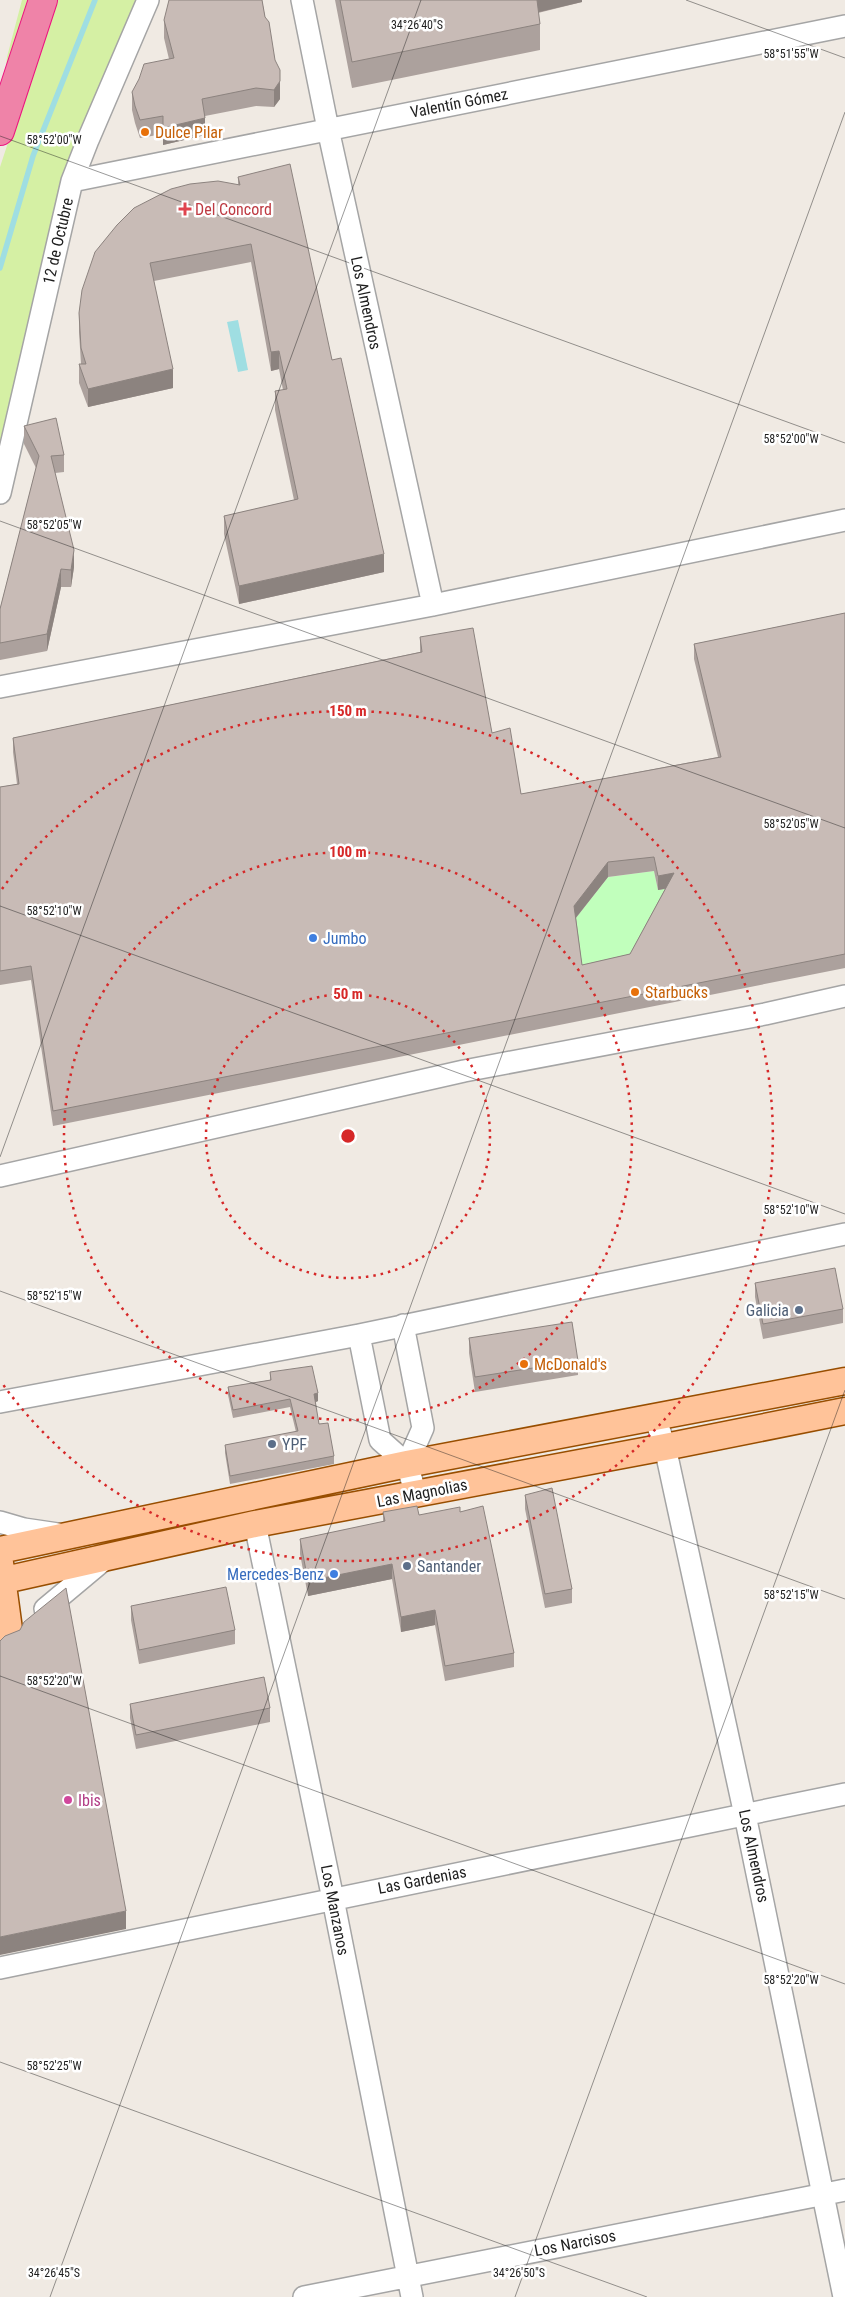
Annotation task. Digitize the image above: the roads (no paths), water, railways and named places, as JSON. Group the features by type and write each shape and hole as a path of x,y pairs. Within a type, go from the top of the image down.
{"highway":[{"path":"0,131 43,0"}],"main road":[{"name":"Las Magnolias","path":"0,1550 407,1464 845,1381"},
{"name":"Las Magnolias","path":"1,1574 106,1558 255,1524 665,1448 845,1411"},
{"path":"1,1574 12,1628"}],"street":[{"name":"12 de Octubre","path":"0,493 72,181 148,0"},
{"name":"Los Almendros","path":"302,0 328,129 433,605"},
{"name":"Valentín Gómez","path":"72,181 845,26"},
{"path":"0,687 433,605 845,520"},
{"path":"0,1176 464,1070 765,1014 845,996"},
{"path":"0,1402 359,1335 845,1234"},
{"path":"403,1325 422,1428 407,1464"},
{"path":"359,1335 380,1440 407,1464 416,1495"},
{"name":"Los Almendros","path":"655,1417 665,1448 745,1815 844,2297"},
{"path":"0,1522 24,1529 71,1535"},
{"name":"Los Manzanos","path":"255,1524 333,1898 412,2297"},
{"path":"12,1628 106,1558"},
{"name":"Las Gardenias","path":"0,1968 845,1794"},
{"name":"Los Narcisos","path":"304,2297 845,2190"}],"water":[{"path":"238,320 248,370 238,372 227,322"}],"waterway":[{"path":"0,268 33,156 95,0"}],"place":[{"name":"Dulce Pilar","path":"145,132"},
{"name":"Del Concord","path":"185,209"},
{"name":"Jumbo","path":"313,938"},
{"name":"Starbucks","path":"635,992"},
{"name":"Galicia","path":"799,1310"},
{"name":"McDonald's","path":"524,1364"},
{"name":"YPF","path":"272,1444"},
{"name":"Santander","path":"407,1566"},
{"name":"Mercedes-Benz","path":"334,1574"},
{"name":"Ibis","path":"68,1800"}]}
